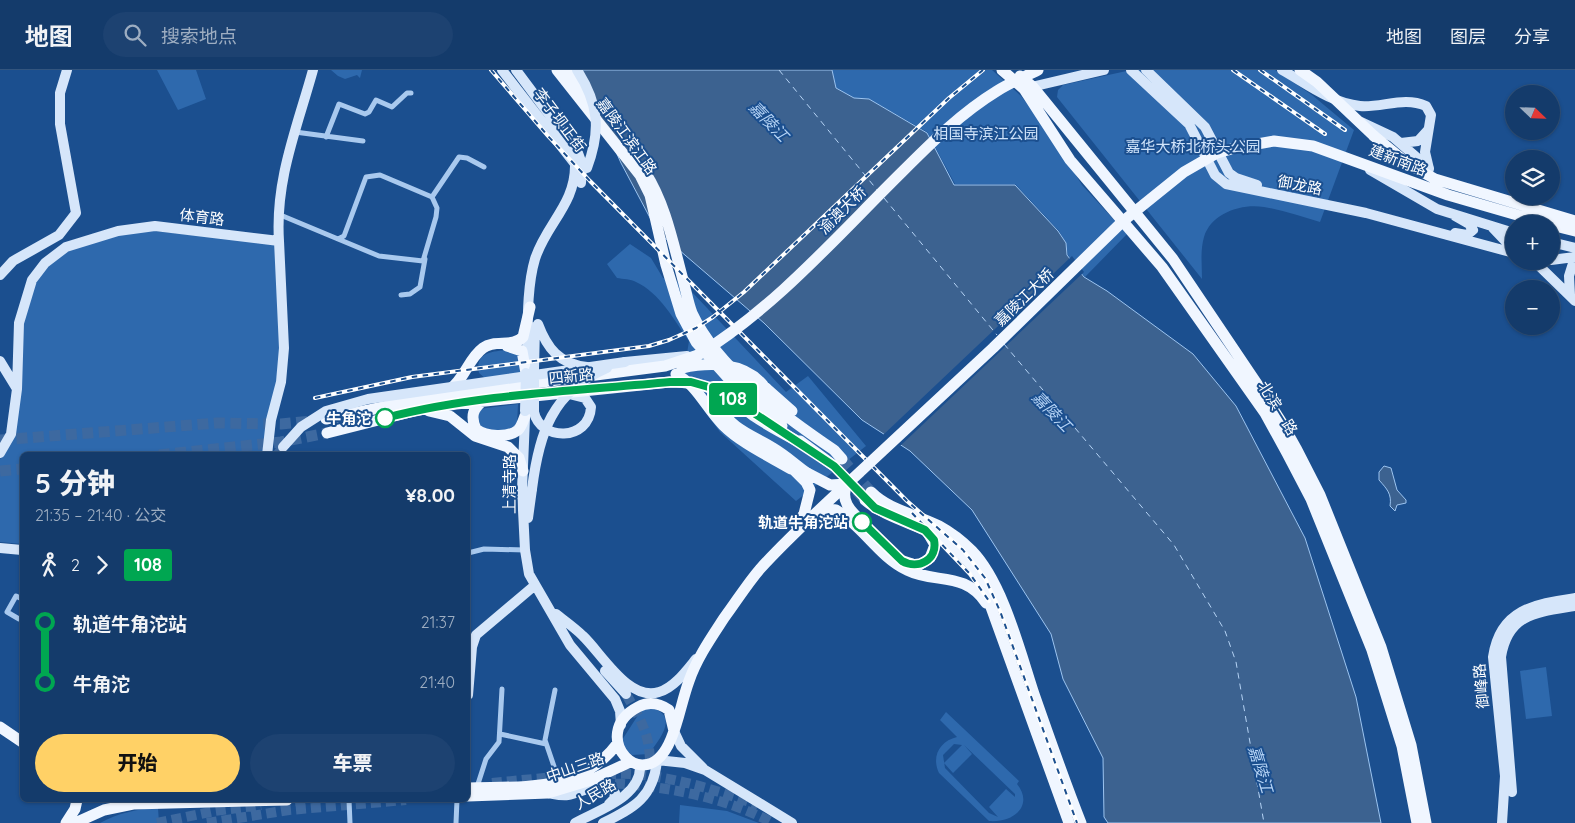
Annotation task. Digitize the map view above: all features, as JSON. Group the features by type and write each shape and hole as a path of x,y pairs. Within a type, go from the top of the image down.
{"main road":[{"path":"0,275 13,261 59,235 76,213 60,124 60,94 67,70"},
{"path":"267,452 271,420 281,382 284,348 278,214 283,175 313,70"},
{"name":"李子坝正街","path":"502,70 573,159 575,175 573,188 558,222"},
{"name":"李子坝正街","path":"516,70 578,153 582,164 578,192 558,222"},
{"name":"嘉陵江滨江路","path":"557,70 640,175 650,195 666,265 687,313"},
{"name":"嘉陵江滨江路","path":"568,70 656,190 665,211 687,313"},
{"path":"578,70 588,86 597,124 595,146 578,192"},
{"name":"北滨一路","path":"1002,70 1026,85 1070,160 1162,267 1265,413 1311,499 1347,584 1375,658 1407,746 1417,823"},
{"name":"北滨一路","path":"1014,70 1084,150 1173,259 1274,409 1297,450 1320,494 1356,580 1381,647 1426,823"},
{"name":"渝澳大桥","path":"672,370 720,341 765,307 937,137 971,109 997,90 1038,70"},
{"path":"1026,85 1076,70"},
{"path":"1026,85 1104,70"},
{"name":"御龙路","path":"1131,70 1189,124 1215,175 1226,184 1366,213 1505,250"},
{"name":"御龙路","path":"1146,70 1205,127 1224,165 1236,178 1252,184 1368,206 1461,235 1472,233 1473,230 1470,224 1455,216"},
{"path":"1300,70 1317,82 1356,119 1376,133"},
{"path":"1287,71 1313,90 1350,104 1363,106 1408,101 1420,103 1430,110 1430,127 1424,152 1429,169"},
{"path":"1401,143 1418,140 1430,127"},
{"name":"建新南路","path":"1376,133 1401,143 1429,169 1452,185"},
{"name":"建新南路","path":"1376,133 1408,164 1420,172 1533,215"},
{"name":"建新南路","path":"1235,148 1265,142 1293,142 1313,146 1448,195 1526,215"},
{"name":"嘉陵江大桥","path":"779,548 993,348 1122,222 1177,176 1217,153 1235,148"},
{"path":"1070,160 1074,150 1084,150"},
{"path":"1355,160 1420,201 1455,216 1505,231"},
{"path":"1560,218 1575,213"},
{"name":"建新南路","path":"1560,221 1575,221"},
{"name":"上清寺路","path":"558,222 535,257 531,278 533,312 523,471 525,546 534,586 553,612 570,645 616,698 621,725"},
{"name":"建新南路","path":"1560,225 1575,231"},
{"name":"体育路","path":"0,453 11,434 17,389 19,323 32,280 44,263 66,247 118,231 154,226 279,241"},
{"path":"1492,228 1505,242"},
{"path":"1560,244 1575,248"},
{"path":"1560,259 1575,257 1569,276 1572,298"},
{"path":"1543,270 1572,298"},
{"path":"533,312 545,343 562,360 579,366 625,366"},
{"path":"436,396 456,386 483,348 520,340 533,312"},
{"path":"672,370 698,365 722,365 755,375 766,388 834,450 838,463 805,445 739,390 696,342 687,313"},
{"path":"687,313 715,349 752,388 834,450"},
{"path":"500,386 487,385 480,382 474,372 479,356 487,348 510,346 519,348 524,354 530,371"},
{"path":"282,447 301,427 326,411 368,398 625,366 698,354"},
{"path":"0,361 17,389"},
{"path":"525,546 538,448 557,407 577,385 592,374 625,366"},
{"name":"四新路","path":"326,419 436,396 625,366 672,370"},
{"path":"657,760 665,750 674,731 686,689 702,653 745,588 779,548 804,514 810,498 810,490 806,482 795,471 731,433 721,424 692,386 672,370"},
{"name":"四新路","path":"327,433 418,410 484,400 670,382 691,382 719,390 755,416 805,445"},
{"path":"766,388 753,382 740,384 732,389 725,398 723,407 727,416 736,426 774,448 807,473 830,485 844,488 845,501 871,531 909,564 922,564 932,554 934,540 925,530"},
{"path":"484,400 476,405 472,414 476,429 484,434 494,436 516,431 528,413 538,424 553,432 574,432 585,427 591,415 589,402 578,395 558,393"},
{"path":"418,410 450,416 475,436 508,447 515,452 523,471"},
{"path":"1069,823 1051,762 1008,616 991,578 973,552 939,526 868,496 889,515 925,530 955,547 979,574 990,608 1051,762 1081,823"},
{"path":"779,548 826,510 832,509 844,515 906,570 953,580 980,592 990,608"},
{"path":"0,548 20,550"},
{"path":"470,640 534,586"},
{"name":"御峰路","path":"1502,823 1505,776 1493,656 1497,640 1505,624 1523,611 1543,603 1575,598"},
{"name":"御峰路","path":"1509,823 1512,776 1501,658 1502,648 1511,629 1526,617 1575,606"},
{"path":"553,612 582,635 625,683 640,692 652,694 663,691 702,653"},
{"path":"553,612 626,694"},
{"path":"705,770 682,746 674,731 669,710 660,704 648,703 637,708 628,714 621,725 618,744 619,751 635,764 657,760 685,763 705,770 792,823"},
{"path":"0,727 20,741"},
{"name":"中山三路","path":"472,788 535,786 559,782 598,766 618,744"},
{"name":"人民路","path":"603,823 627,811 650,789 656,774 657,760"},
{"name":"中山三路","path":"470,796 548,793 635,764"},
{"name":"人民路","path":"575,823 628,793 636,784 640,774 635,764"},
{"path":"589,823 631,798 641,788 650,772"},
{"path":"548,793 565,796 606,785 616,793 614,799 608,805"},
{"path":"66,823 75,809 77,802"},
{"path":"107,802 110,806 210,802"},
{"path":"75,823 117,806"}],"street":[{"path":"326,137 340,104 365,114 369,112 376,100 392,107 407,93 411,93"},
{"path":"295,132 362,141"},
{"path":"432,197 459,157 467,158 484,167"},
{"path":"338,239 344,236 366,177 380,175 432,197 436,208 436,217 420,286 410,294 401,295"},
{"path":"278,214 380,256 423,261 425,258"},
{"path":"470,552 484,549 525,546"},
{"path":"19,619 7,612 16,596 20,598"},
{"path":"472,788 486,759 499,742 502,689"},
{"path":"555,690 546,744 559,782"},
{"path":"500,734 546,744"},
{"path":"349,802 350,823"},
{"path":"456,823 458,802"}],"green space":[{"path":"157,70 196,70 206,99 178,110"},
{"path":"331,70 362,70 360,78 357,75 345,79"},
{"name":"相国寺滨江公园","path":"832,70 992,70 1021,96 1047,129 1082,185 1127,234 1085,277 1068,255 1066,243 1059,231 1015,184 955,184 927,132 869,99 854,98 836,88"},
{"name":"嘉华大桥北桥头公园","path":"1131,70 1275,70 1312,95 1354,130 1320,222 1255,206 1237,208 1228,212 1213,222 1204,237 1202,279 1057,97 1058,90 1063,85"},
{"path":"154,231 276,244 282,347 264,452 20,452 20,544 0,542 0,459 14,434 23,323 36,282 48,265 68,250 119,234"},
{"path":"630,244 651,258 663,278 678,282 691,291 786,392 808,376 866,446 796,501 720,432 687,387 684,372 689,341 666,308 645,287 632,280 617,278 607,264"},
{"path":"511,350 518,352 522,366 520,373 486,379 479,373 478,366 483,356 493,352"},
{"path":"518,404 517,425 509,431 499,432 480,426 479,409"},
{"path":"1546,667 1552,716 1526,719 1520,671"},
{"path":"650,707 659,711 664,716 665,728 649,754 632,755 625,749 622,740 642,709"},
{"path":"946,712 1019,781 1017,784 1022,792 1022,805 1013,816 998,821 989,821 939,773 936,761 939,750 946,742 957,737 940,720","holes":["954,744 962,745 944,763 943,755","964,745 1015,794 1015,797 1006,789 989,807 998,817 989,813 945,768 944,763 953,773 972,754"]},
{"path":"680,805 727,811 759,823 679,823"},
{"path":"158,808 159,823 100,823 128,812"}],"water":[{"name":"嘉陵江","path":"579,70 832,70 836,88 854,98 869,99 927,133 954,185 1015,185 1058,231 1066,243 1067,255 1084,277 1107,291 1193,354 1236,406 1305,538 1356,697 1381,823 1108,823 1104,817 1103,758 1063,679 1051,634 972,510 910,451 862,420 764,323 657,231 621,163"},
{"path":"1384,466 1391,468 1397,490 1406,500 1406,503 1397,505 1395,511 1390,506 1388,492 1379,480 1379,472"}],"pier":[{"path":"1072,256 1084,272 899,447 882,436"}],"ferry route":[{"path":"779,70 878,191"},
{"path":"884,198 997,335"},
{"path":"1004,344 1174,545 1225,631 1236,662 1264,823"}],"tunnel":[{"path":"0,440 217,423 281,424 312,421"},
{"path":"187,452 281,442 327,433"},
{"path":"279,452 283,447"},
{"path":"842,459 871,492"},
{"path":"834,466 865,500"},
{"path":"0,471 20,469"},
{"path":"626,694 637,713 647,738 650,770"},
{"path":"606,774 645,775 664,778 702,787 758,805"},
{"path":"492,783 564,776"},
{"path":"600,783 644,786 689,793 733,806 773,823"},
{"path":"280,803 289,802"},
{"path":"207,823 289,810 383,802"},
{"path":"157,823 215,811 261,805"}],"railway":[{"path":"491,70 590,181 907,501 963,550 985,578 1000,611 1077,823"},
{"path":"315,398 412,377 649,346 669,340 696,328 744,292 949,98 983,70"},
{"path":"1233,70 1325,134"},
{"path":"1260,70 1345,130"},
{"path":"912,513 970,574 989,601"}],"bus line":[{"name":"108","path":"385,418 418,410 484,400 670,382 691,382 705,385 719,390 755,416 805,445 834,466 865,500 875,508 925,530 934,540 935,545 932,554 930,558 918,566 902,561 862,522"}],"place":[{"name":"牛角沱","path":"385,418"},
{"name":"轨道牛角沱站","path":"862,522"}]}
